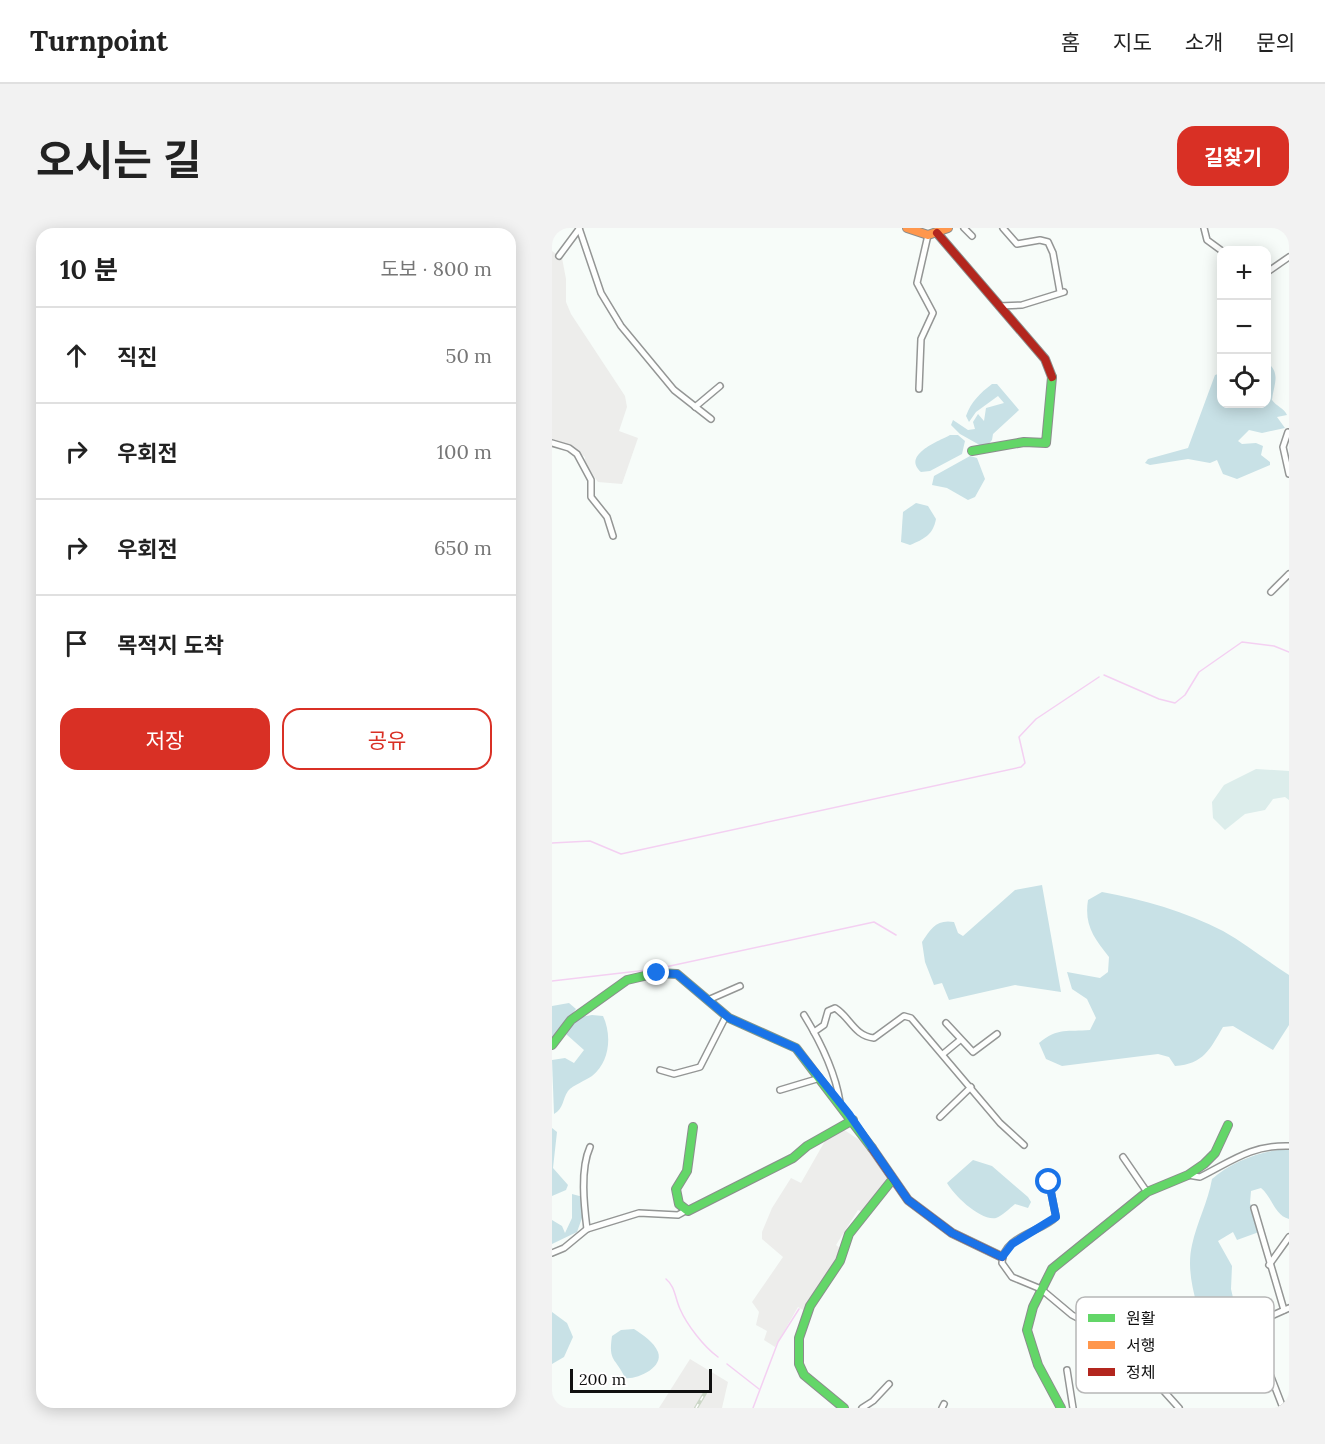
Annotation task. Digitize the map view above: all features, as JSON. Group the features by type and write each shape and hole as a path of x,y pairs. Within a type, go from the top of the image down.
{"street":[{"path":"907,228 928,235 948,228"},
{"path":"964,228 972,236"},
{"path":"999,306 1022,304 1062,292 1054,271 1053,253 1048,242 1040,240 1017,244 1003,228"},
{"path":"1204,228 1207,240 1217,248"},
{"path":"560,256 579,229"},
{"path":"579,229 601,293 621,326 656,370 711,419"},
{"path":"937,233 1052,368 1046,443 1024,442 972,451"},
{"path":"919,389 921,339 933,313 916,283 928,235"},
{"path":"1271,270 1289,257"},
{"path":"695,407 720,387"},
{"path":"1288,432 1283,447 1289,474"},
{"path":"552,443 569,448 577,454 591,480 591,497 608,516 613,536"},
{"path":"1271,592 1289,574"},
{"path":"552,1045 571,1020 634,977 669,972 677,974 726,1016 796,1048 853,1120 892,1180 908,1200 952,1233 1002,1257 1008,1274 1041,1289 1076,1318"},
{"path":"708,1000 740,987"},
{"path":"814,1032 825,1025 828,1011 835,1008 861,1034 874,1038 900,1018 908,1016 1000,1123 1024,1145"},
{"path":"804,1015 838,1086 840,1103"},
{"path":"660,1070 674,1074 700,1067 726,1016"},
{"path":"946,1023 973,1052 997,1034"},
{"path":"943,1054 960,1040"},
{"path":"780,1090 820,1078"},
{"path":"940,1117 971,1087"},
{"path":"552,1253 564,1248 587,1229 639,1213 678,1215 698,1207 770,1167 793,1158 807,1146 853,1120"},
{"path":"1061,1408 1029,1340 1028,1321 1041,1289 1056,1265 1098,1234 1147,1192 1188,1175 1215,1153 1228,1125"},
{"path":"687,1210 679,1204 676,1189 687,1171 693,1127"},
{"path":"1188,1175 1200,1177 1243,1154 1260,1148 1289,1146"},
{"path":"587,1229 583,1174 584,1161 590,1147"},
{"path":"1123,1157 1147,1192"},
{"path":"844,1408 804,1375 799,1364 799,1338 810,1306 840,1261 849,1234 892,1180"},
{"path":"1002,1257 1012,1244 1056,1217 1049,1182"},
{"path":"1254,1208 1269,1265 1287,1309"},
{"path":"1269,1265 1289,1237"},
{"path":"1067,1370 1073,1408"},
{"path":"862,1408 873,1401 888,1384"},
{"path":"1274,1386 1283,1408"},
{"path":"1166,1393 1179,1408"}],"shaded area":[{"path":"552,251 562,258 566,279 566,302 571,314 625,396 627,407 619,431 638,438 622,484 598,482 585,463 585,457 571,447 552,442"},
{"path":"1271,366 1275,375 1272,400 1287,415 1277,417 1285,428 1262,433 1249,430 1238,441 1242,444 1256,443 1263,446 1261,455 1270,462 1270,465 1237,479 1223,474 1217,460 1210,463 1188,459 1150,465 1145,463 1148,459 1188,448 1217,374 1217,408 1271,408"},
{"path":"992,384 997,384 1019,410 993,434 992,440 985,448 960,434 951,425 953,420 968,430 975,429 973,422 978,414 984,421 986,408 1004,403 998,396 976,412 969,422 966,416 970,406"},
{"path":"950,435 958,435 965,441 962,454 930,471 921,472 916,466 918,455 930,445"},
{"path":"970,456 977,458 985,479 975,497 968,500 947,488 932,485 934,476"},
{"path":"916,503 928,506 936,519 933,529 927,536 910,545 901,542 903,512"},
{"path":"1256,769 1289,771 1289,800 1285,797 1273,799 1265,810 1245,814 1225,830 1213,818 1212,802 1224,785"},
{"path":"1042,885 1061,992 1015,985 949,1000 942,983 934,985 925,962 922,942 928,933 939,923 948,921 954,922 958,933 963,936 1015,890"},
{"path":"1102,892 1164,907 1209,924 1232,936 1289,975 1289,1025 1273,1050 1233,1026 1223,1027 1200,1059 1185,1065 1175,1066 1169,1057 1158,1054 1062,1066 1046,1059 1039,1043 1058,1032 1090,1030 1096,1018 1087,999 1072,989 1067,972 1100,978 1108,972 1109,957 1091,931 1087,917 1088,900"},
{"path":"569,1003 576,1009 552,1038 552,1006"},
{"path":"603,1016 606,1023 608,1048 606,1056 592,1076 568,1091 561,1106 554,1114 552,1060 565,1058 574,1063 584,1050 566,1034 575,1018"},
{"path":"552,1128 557,1132 553,1168 568,1185 566,1190 552,1196"},
{"path":"843,1129 865,1144 888,1181 862,1212 858,1210 836,1245 842,1250 805,1311 798,1307 775,1347 764,1340 767,1331 756,1325 759,1312 752,1302 783,1257 762,1239 762,1232 772,1208 791,1178 801,1183 825,1141"},
{"path":"1289,1149 1289,1219 1280,1214 1261,1188 1251,1191 1250,1203 1259,1232 1237,1240 1233,1232 1218,1241 1232,1266 1233,1297 1196,1297 1191,1280 1190,1256 1212,1179 1248,1158"},
{"path":"973,1160 992,1166 1028,1197 1031,1202 1028,1208 1015,1204 998,1217 990,1218 968,1206 947,1183"},
{"path":"572,1194 583,1197 582,1218 577,1232 552,1244 552,1220 562,1226 565,1233 572,1218"},
{"path":"552,1312 567,1323 573,1337 564,1357 552,1364"},
{"path":"634,1329 654,1345 659,1358 648,1372 636,1377 625,1378 612,1356 612,1336 621,1330"},
{"path":"690,1359 728,1382 722,1408 659,1408"}],"waterway":[{"path":"1104,675 1159,699 1175,703 1185,695 1199,672 1242,642 1274,646 1289,652"},
{"path":"552,843 590,841 621,854 1021,767 1025,763 1019,737 1036,719 1099,677"},
{"path":"552,981 656,969 874,922 896,935"},
{"path":"666,1279 691,1329 718,1357"},
{"path":"753,1408 778,1342 799,1309"},
{"path":"727,1364 759,1389"}],"railway":[{"path":"696,1408 705,1393"}],"traffic: fast":[{"path":"972,451 1024,442 1046,443 1052,377"},
{"path":"552,1045 571,1020 627,980 657,973 677,974 729,1018 796,1048 872,1148"},
{"path":"693,1127 687,1171 676,1189 679,1204 688,1211 793,1158 807,1146 853,1120"},
{"path":"1061,1408 1038,1365 1027,1330 1033,1307 1052,1269 1147,1192 1188,1175 1204,1164 1215,1153 1228,1125"},
{"path":"844,1408 804,1375 799,1364 799,1338 810,1306 840,1261 849,1234 892,1180"}],"traffic: slow":[{"path":"907,228 928,235 948,228"}],"traffic: jam":[{"path":"937,233 1045,359 1052,377"},
{"path":"872,1148 908,1200 952,1233 1002,1257"}],"route":[{"path":"657,973 677,974 735,1022 792,1045 803,1053 849,1114 908,1200 965,1240 1002,1257 1021,1237 1048,1224 1056,1217 1057,1212 1049,1182"}]}
